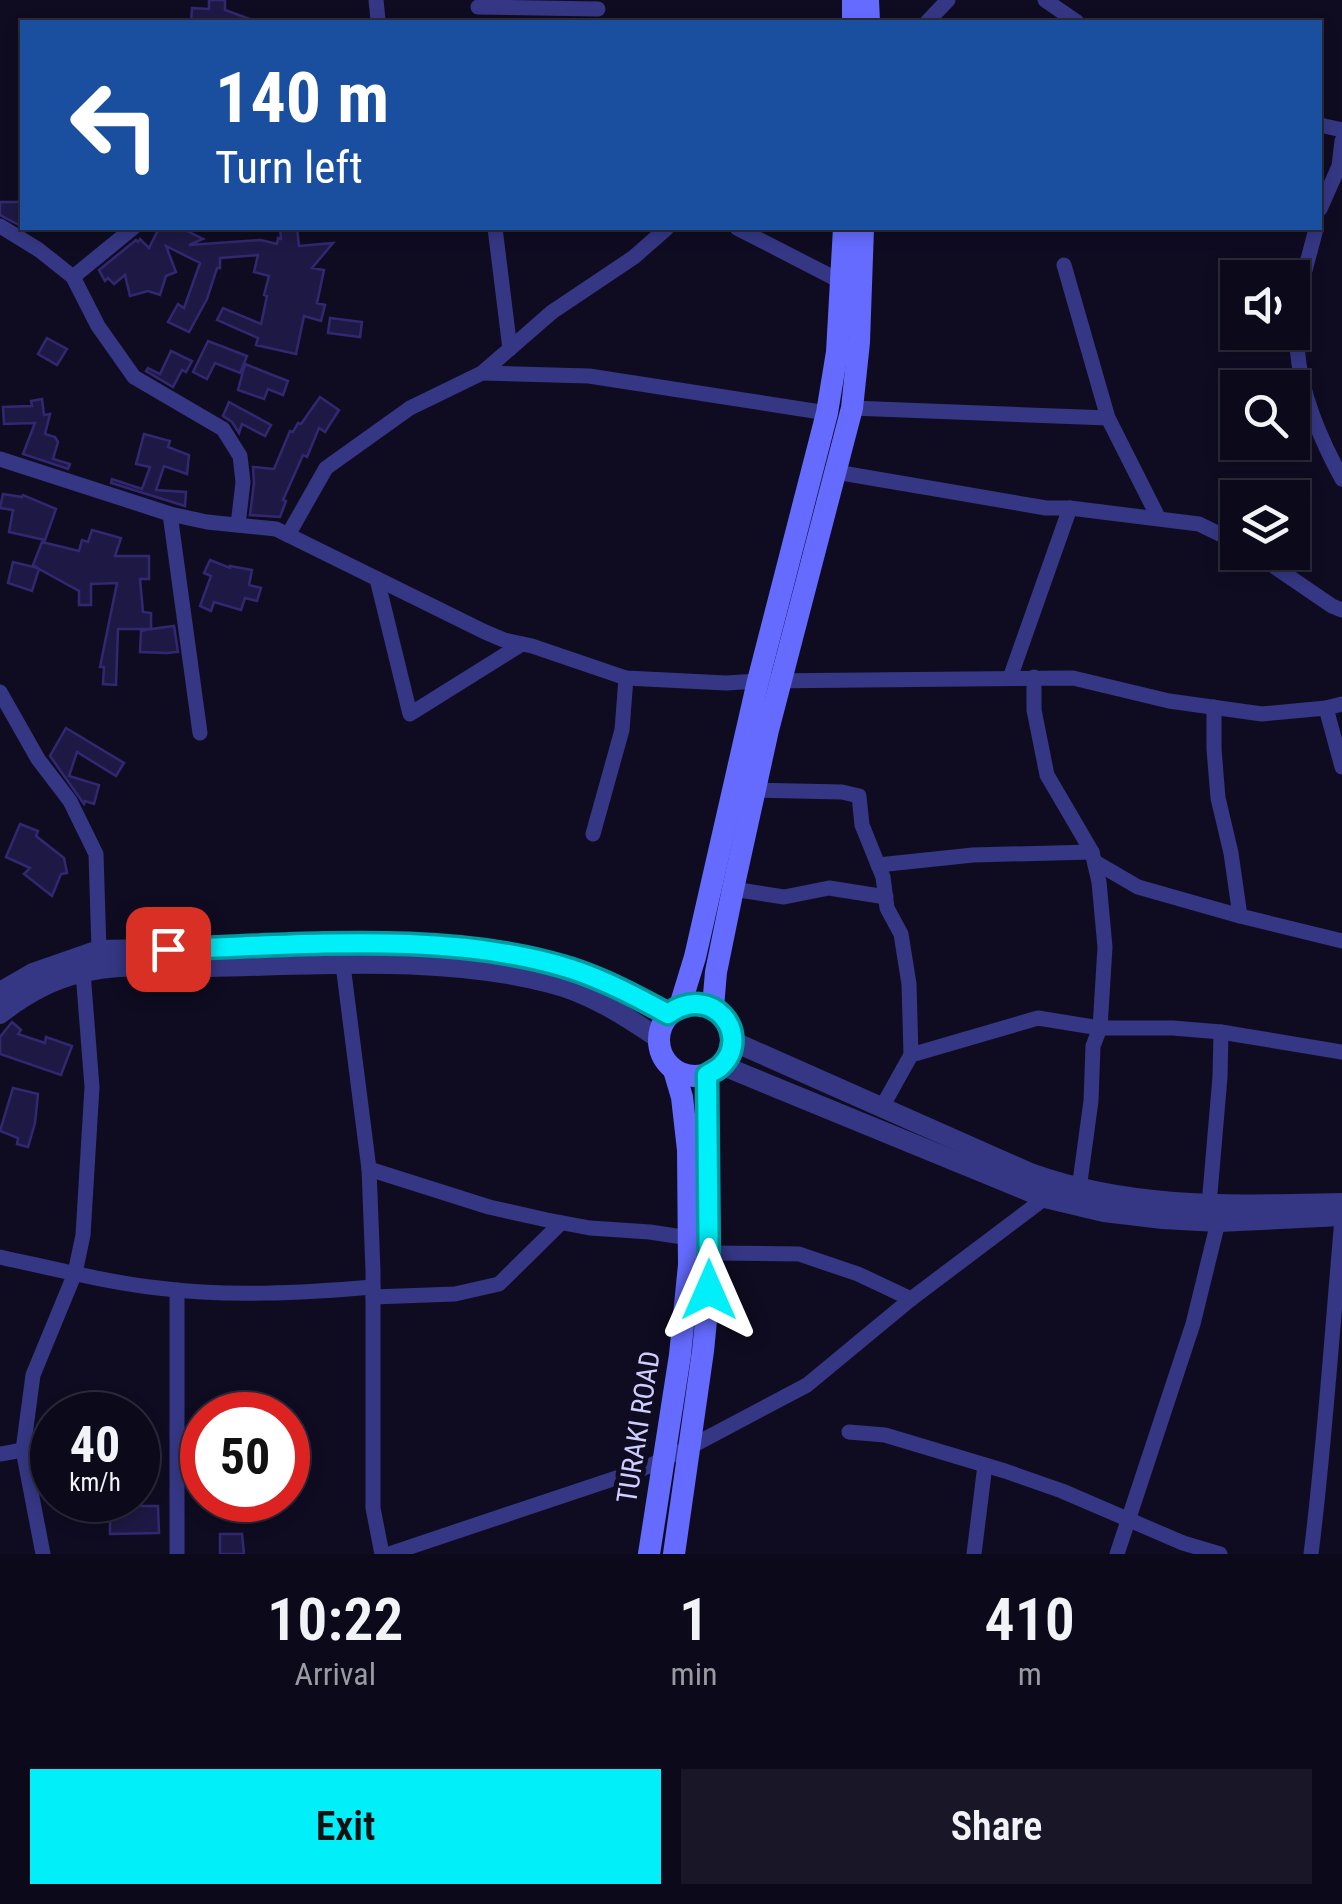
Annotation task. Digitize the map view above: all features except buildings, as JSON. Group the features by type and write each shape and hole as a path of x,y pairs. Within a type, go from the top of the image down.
{"main road":[{"path":"674,1010 697,1002 713,1008 727,1021 732,1040 729,1054 714,1070 690,1076 674,1070 662,1056 658,1038 696,957 758,681 827,413 837,352 844,230"},
{"path":"713,1008 716,972 768,730 852,408 860,342 863,230"},
{"name":"TURAKI ROAD","path":"649,1554 680,1355 689,1265 688,1150 682,1097 674,1070"},
{"path":"674,1554 709,1290 714,1070"}],"street":[{"path":"376,0 378,20"},
{"path":"1046,0 1074,20"},
{"path":"479,10 598,9"},
{"path":"1322,205 1340,167 1342,141"},
{"path":"0,226 73,277 98,326 134,376 223,429 240,456 238,525"},
{"path":"73,277 131,230"},
{"path":"495,230 510,349"},
{"path":"288,535 326,468 410,408 482,373 552,312 634,256 661,230"},
{"path":"741,230 842,282"},
{"path":"1316,230 1297,311 1298,363 1307,404 1342,478"},
{"path":"1064,265 1108,418 1158,517"},
{"path":"482,373 589,376 827,413"},
{"path":"852,408 1108,418"},
{"path":"0,459 170,514 276,529 485,632 626,678 726,683 1073,678 1118,691 1262,714 1334,706 1342,767"},
{"path":"836,472 1046,508 1158,517 1199,524 1220,534"},
{"path":"1010,678 1070,508"},
{"path":"170,514 200,733"},
{"path":"1279,570 1342,610"},
{"path":"377,579 410,714 522,644"},
{"path":"1034,677 1034,710 1047,775 1094,857 1105,948 1100,1028 1093,1046 1091,1101 1079,1188"},
{"path":"593,834 622,730 626,678"},
{"path":"0,692 38,759 70,802 96,854 99,950"},
{"path":"1214,707 1218,798 1240,916"},
{"path":"756,790 842,792 859,796 862,825 883,877 887,908 901,934 909,984 911,1055 882,1107"},
{"path":"878,865 974,855 1094,857 1138,887 1342,941"},
{"path":"733,888 784,896 829,888 886,897"},
{"path":"0,992 32,972 99,950 400,944 519,956 572,969 674,1010"},
{"path":"342,964 369,1170 373,1508 386,1554 640,1470 808,1385 911,1299 1044,1198"},
{"path":"0,1014 47,984 83,972 124,968 417,965 550,982 588,996 658,1038"},
{"path":"43,1554 22,1450 33,1375 75,1273 83,1235 92,1087 83,972"},
{"path":"911,1055 1038,1018 1100,1028 1221,1032 1342,1052"},
{"path":"1117,1554 1193,1324 1214,1214 1221,1032"},
{"path":"732,1040 1030,1173 1079,1188 1214,1214 1342,1218 1324,1448 1311,1554"},
{"path":"714,1070 1044,1198 1104,1212 1163,1219 1342,1202"},
{"path":"369,1170 489,1207 561,1223 689,1238"},
{"path":"0,1257 177,1290 238,1294 455,1294 499,1284 561,1223"},
{"path":"709,1253 799,1254 858,1274 911,1299"},
{"path":"177,1290 177,1554"},
{"path":"849,1432 885,1434 984,1465 1062,1491 1182,1543 1220,1554"},
{"path":"0,1454 22,1450"},
{"path":"974,1554 984,1465"}],"route":[{"path":"168,949 400,944 465,948 572,969 668,1014 697,1002 721,1013 732,1040 721,1066 707,1075 709,1290"}]}
